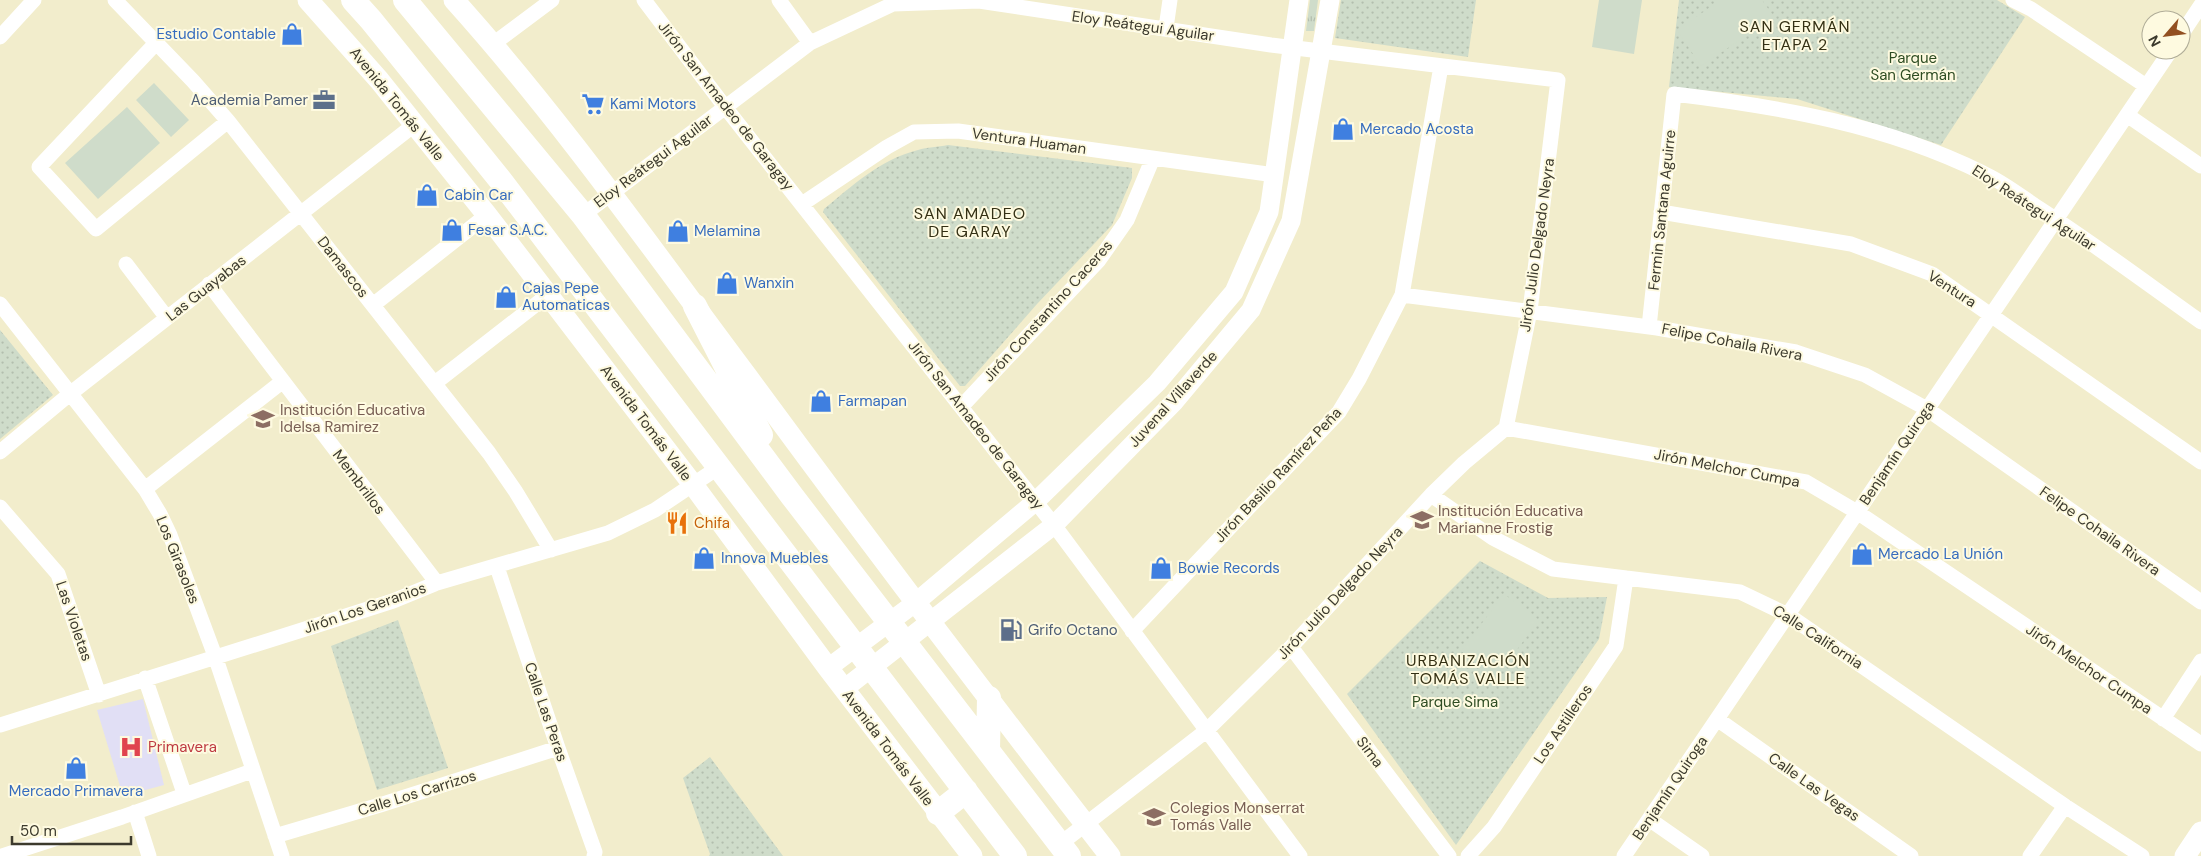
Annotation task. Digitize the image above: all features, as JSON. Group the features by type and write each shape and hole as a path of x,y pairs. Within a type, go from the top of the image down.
{"main road":[{"name":"Avenida Tomás Valle","path":"308,0 379,80 487,215 694,486 828,668 972,856"},
{"name":"Avenida Tomás Valle","path":"353,0 501,181 1015,856"},
{"path":"405,0 583,215 792,496 1064,850"},
{"path":"454,0 493,44 610,193 915,603 1110,856"},
{"path":"695,306 792,496"},
{"path":"988,750 989,698"},
{"path":"938,813 966,791"},
{"path":"2185,856 2201,832"}],"street":[{"path":"0,37 34,0"},
{"name":"Damascos","path":"115,0 228,121 302,214 435,383 511,484 551,550"},
{"path":"493,44 552,0"},
{"name":"Jirón San Amadeo de Garagay","path":"644,0 724,107 1036,501 1300,856"},
{"path":"779,0 810,43"},
{"path":"1166,28 1170,0"},
{"name":"Juvenal Villaverde","path":"828,668 915,603 1036,501 1157,382 1234,292 1269,212 1299,0"},
{"name":"Juvenal Villaverde","path":"844,689 1054,525 1175,401 1251,310 1291,221 1330,0"},
{"path":"2013,0 2031,9 2146,86"},
{"name":"Eloy Reátegui Aguilar","path":"583,215 810,43 893,4 979,1 1058,7 1166,28 1440,66 1558,80"},
{"path":"2191,27 2201,5"},
{"path":"156,43 39,167 96,229 228,121"},
{"name":"Benjamín Quiroga","path":"1624,856 2164,60"},
{"name":"Jirón Basilio Ramírez Peña","path":"1132,631 1339,412 1359,379 1402,295 1440,66"},
{"name":"Jirón Julio Delgado Neyra","path":"1064,850 1086,824 1206,731 1291,647 1431,495 1506,428 1530,311 1558,80"},
{"name":"Eloy Reátegui Aguilar","path":"1674,94 1796,112 1845,122 1920,145 1985,173 2056,219 2201,322"},
{"name":"Fermin Santana Aguirre","path":"1649,327 1674,94"},
{"path":"2127,115 2201,166"},
{"name":"Las Guayabas","path":"0,452 71,393 414,125"},
{"name":"Ventura Huaman","path":"802,204 887,147 914,132 958,131 1275,175"},
{"name":"Jirón Constantino Caceres","path":"962,406 1099,260 1127,220 1153,158"},
{"name":"Ventura","path":"1661,212 1851,244 1932,274 2201,462"},
{"path":"373,305 487,215"},
{"path":"126,264 167,318"},
{"name":"Membrillos","path":"210,284 437,584"},
{"path":"435,383 548,295"},
{"name":"Felipe Cohaila Rivera","path":"1402,295 1649,327 1796,352 1865,375 1927,409 2201,602"},
{"name":"Los Girasoles","path":"0,304 146,489 170,535 215,656 282,856"},
{"path":"146,489 283,381"},
{"name":"Jirón Melchor Cumpa","path":"1506,428 1806,482 1858,512 2201,744"},
{"name":"Jirón Los Geranios","path":"0,725 99,695 144,678 375,607 437,584 608,533 634,522 694,486 719,467"},
{"name":"Calle California","path":"1431,495 1493,538 1553,569 1740,592 1788,615 2065,806 2142,856"},
{"name":"Las Violetas","path":"0,507 58,574 99,695"},
{"name":"Calle Las Peras","path":"497,567 595,852 594,856"},
{"name":"Los Astilleros","path":"1468,856 1494,827 1616,646 1626,578"},
{"name":"Sima","path":"1291,647 1449,856"},
{"path":"2163,719 2201,661"},
{"path":"144,678 184,794"},
{"name":"Calle Las Vegas","path":"1717,719 1911,856"},
{"name":"Calle Los Carrizos","path":"275,836 380,805 558,748"},
{"path":"2,856 252,771"},
{"path":"2030,856 2065,806"},
{"path":"135,812 149,856"},
{"path":"1649,819 1702,856"}],"shaded area":[{"name":"Primavera","path":"143,699 164,785 123,796 97,710"}],"green space":[{"path":"1310,0 1318,0 1314,31 1306,31"},
{"path":"1341,0 1476,0 1468,57 1335,38"},
{"path":"1599,0 1642,0 1634,54 1592,47"},
{"name":"Parque San Germán","path":"1679,0 1997,0 2025,17 1941,145 1797,99 1669,87"},
{"path":"1721,0 1762,0 1774,17 1701,66 1677,30"},
{"path":"154,83 189,120 171,137 136,100"},
{"path":"127,107 160,143 98,199 65,163"},
{"path":"948,145 1132,168 1132,178 1112,225 1037,304 965,386 960,386 823,212 824,209 856,183 892,160 921,149"},
{"path":"0,330 53,395 0,439"},
{"name":"Parque Sima","path":"1480,561 1548,598 1607,597 1599,639 1456,845 1347,694"},
{"path":"1504,594 1539,620 1496,678 1461,651"},
{"path":"398,620 448,768 377,790 331,646"},
{"path":"710,757 783,856 709,856 710,854 683,778"}],"place":[{"name":"Estudio Contable","path":"292,34"},
{"name":"Academia Pamer","path":"324,100"},
{"name":"Kami Motors","path":"593,104"},
{"name":"Mercado Acosta","path":"1343,129"},
{"name":"Cabin Car","path":"427,195"},
{"name":"Fesar S.A.C.","path":"452,230"},
{"name":"Melamina","path":"678,231"},
{"name":"Wanxin","path":"727,283"},
{"name":"Cajas Pepe Automaticas","path":"506,297"},
{"name":"Farmapan","path":"821,401"},
{"name":"Institución Educativa Idelsa Ramirez","path":"263,419"},
{"name":"Institución Educativa Marianne Frostig","path":"1422,520"},
{"name":"Chifa","path":"677,523"},
{"name":"Mercado La Unión","path":"1862,554"},
{"name":"Innova Muebles","path":"704,558"},
{"name":"Bowie Records","path":"1161,568"},
{"name":"Grifo Octano","path":"1011,630"},
{"name":"Primavera","path":"131,747"},
{"name":"Mercado Primavera","path":"76,768"},
{"name":"Colegios Monserrat Tomás Valle","path":"1154,817"}],"district":[{"name":"SAN GERMÁN ETAPA 2","path":"1795,35"},
{"name":"SAN AMADEO DE GARAY","path":"970,222"},
{"name":"URBANIZACIÓN TOMÁS VALLE","path":"1468,669"}]}
